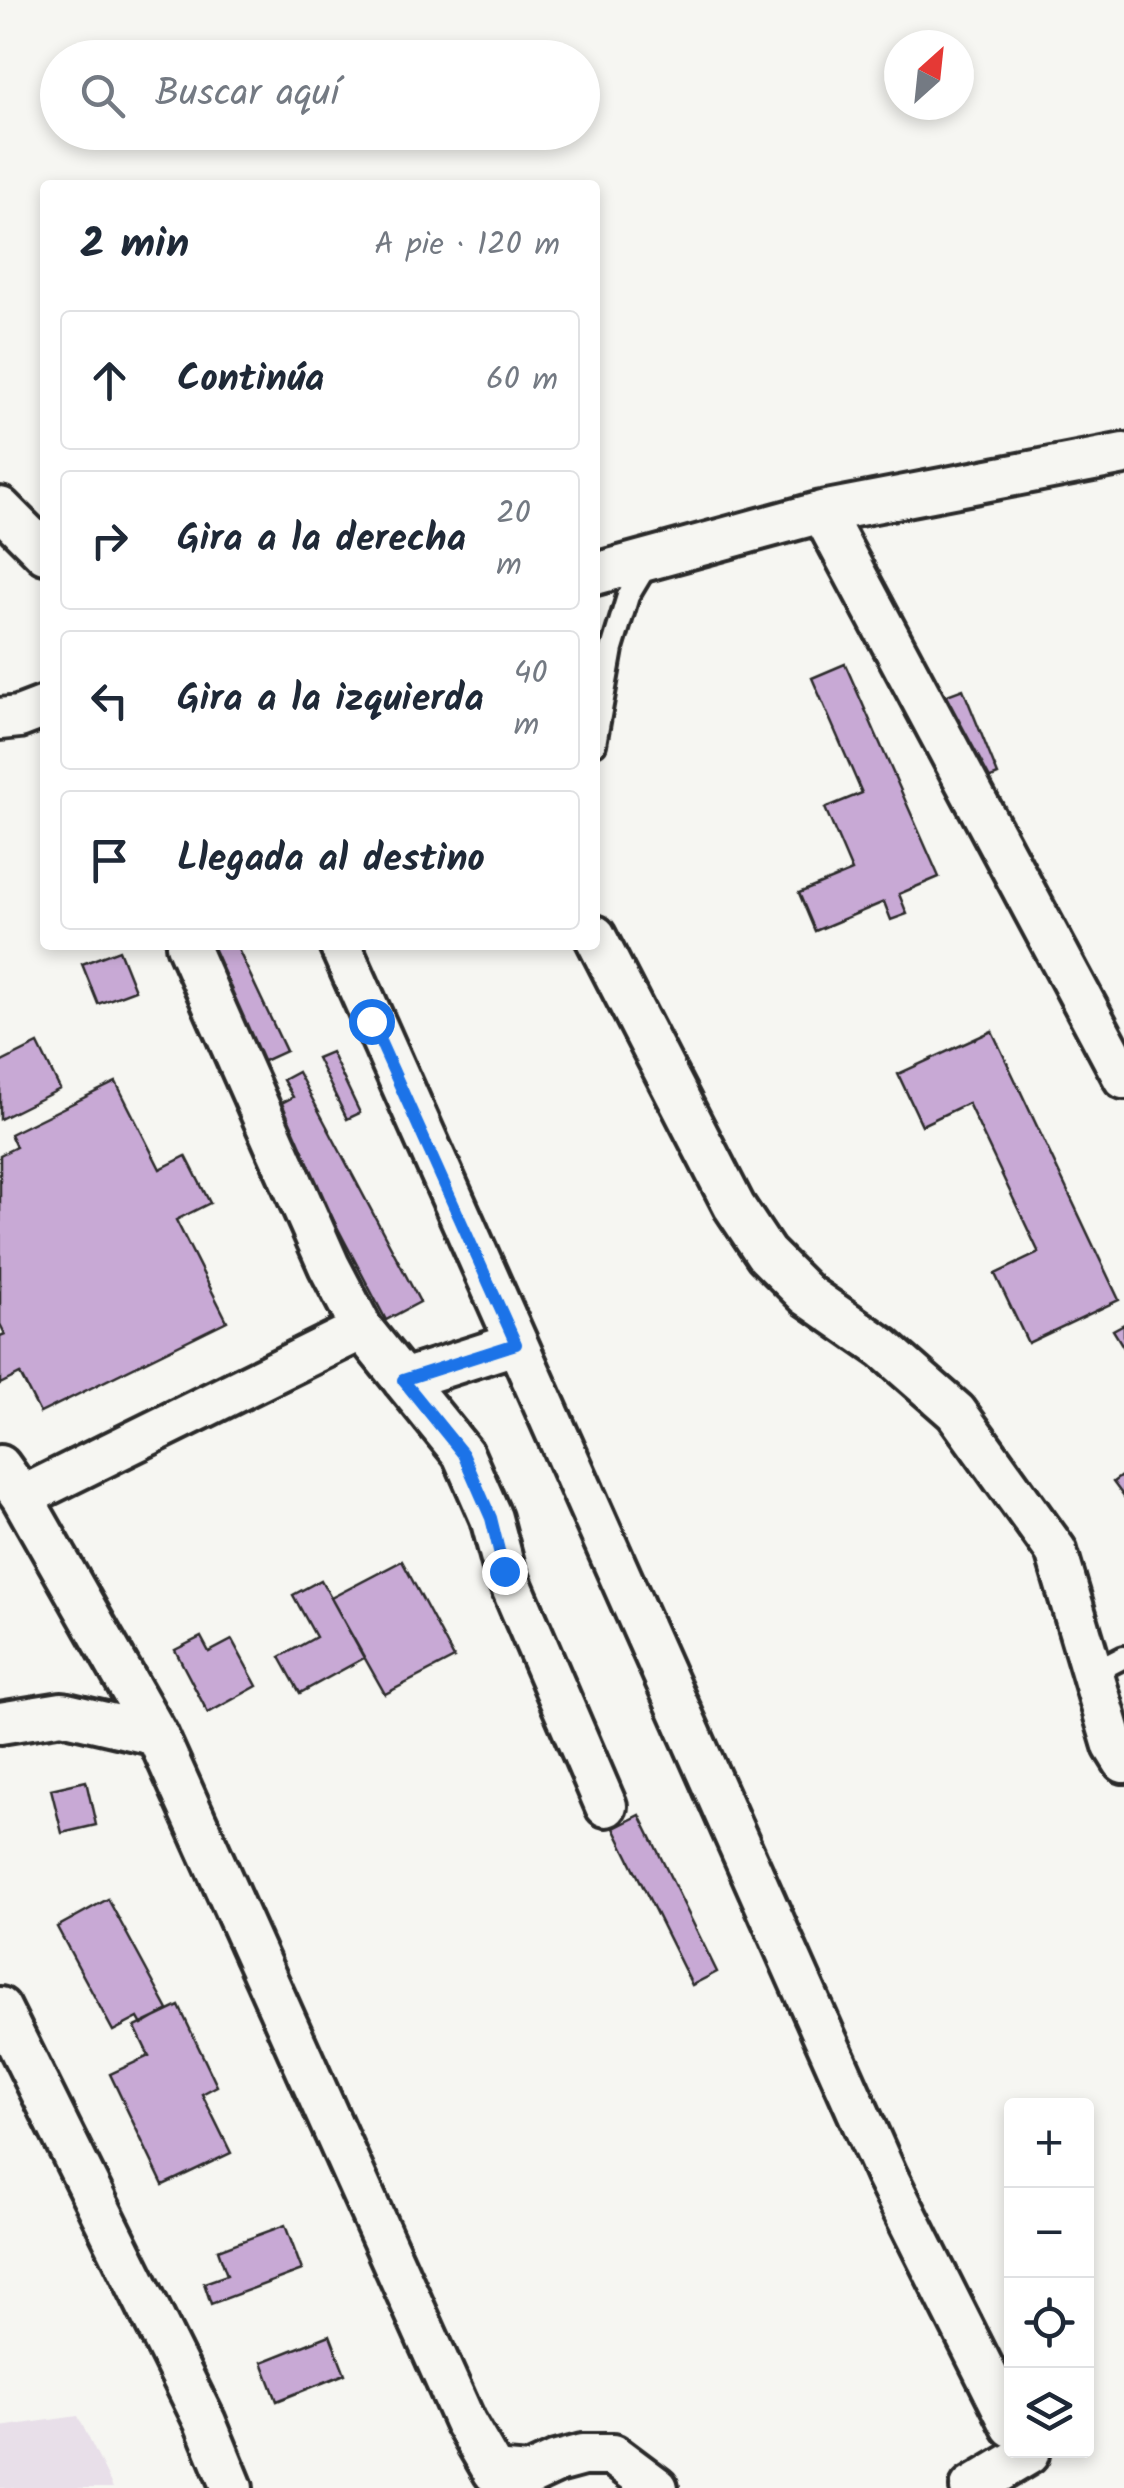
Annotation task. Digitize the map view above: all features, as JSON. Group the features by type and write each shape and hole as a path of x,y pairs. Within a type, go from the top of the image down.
{"street":[{"path":"600,573 822,512 1124,454"},
{"path":"0,508 40,548"},
{"path":"822,512 1124,1078"},
{"path":"0,719 40,709"},
{"path":"600,946 725,1190 766,1254 807,1295 883,1348 956,1412 1056,1551 1108,1666 1114,1746 1124,1762"},
{"path":"189,950 329,1266 362,1329 463,1454 491,1518 504,1571 606,1806"},
{"path":"342,950 886,2175 1004,2409"},
{"path":"362,1329 11,1481 157,1735 491,2480 529,2475 583,2454 613,2454 658,2488"},
{"path":"403,1380 516,1344"},
{"path":"0,1724 62,1713 157,1735"},
{"path":"0,2008 205,2422 232,2488"},
{"path":"971,2488 1022,2458"}],"lane":[{"path":"600,716 622,614 651,558"}],"shaded area":[{"path":"78,2416 113,2488 0,2488 0,2427"}],"building":[{"path":"845,664 939,877 899,894 907,914 891,920 884,902 815,931 799,893 852,871 825,808 862,793 812,678"},
{"path":"963,689 998,775 974,785 939,698"},
{"path":"119,950 135,990 98,1004 82,964"},
{"path":"198,950 238,950 286,1051 253,1066"},
{"path":"992,1031 1119,1300 1028,1343 995,1274 1039,1253 968,1103 922,1125 898,1074"},
{"path":"38,1044 60,1089 0,1119 0,1063"},
{"path":"331,1052 360,1113 347,1119 317,1058"},
{"path":"298,1072 420,1302 386,1320 274,1107 293,1097 283,1080"},
{"path":"116,1082 160,1169 186,1156 210,1203 176,1220 227,1321 40,1413 20,1374 0,1384 0,1336 5,1334 0,1324 0,1155 16,1147 10,1134"},
{"path":"1124,1324 1124,1348 1113,1330"},
{"path":"1124,1474 1124,1497 1113,1482"},
{"path":"402,1561 454,1658 385,1694 331,1598"},
{"path":"321,1580 364,1658 300,1693 280,1657 316,1637 293,1595"},
{"path":"201,1637 209,1652 232,1640 257,1686 208,1713 175,1650"},
{"path":"86,1781 96,1825 62,1833 51,1789"},
{"path":"640,1815 717,1972 692,1985 614,1828"},
{"path":"108,1899 168,2010 142,2025 138,2018 113,2031 57,1927"},
{"path":"179,2006 217,2086 202,2094 231,2153 163,2185 110,2074 149,2056 135,2027"},
{"path":"285,2225 302,2270 211,2304 204,2283 227,2275 218,2250"},
{"path":"330,2335 345,2374 277,2401 262,2362"}],"route":[{"path":"371,1021 516,1344 403,1380 463,1454 491,1518 504,1571"}]}
